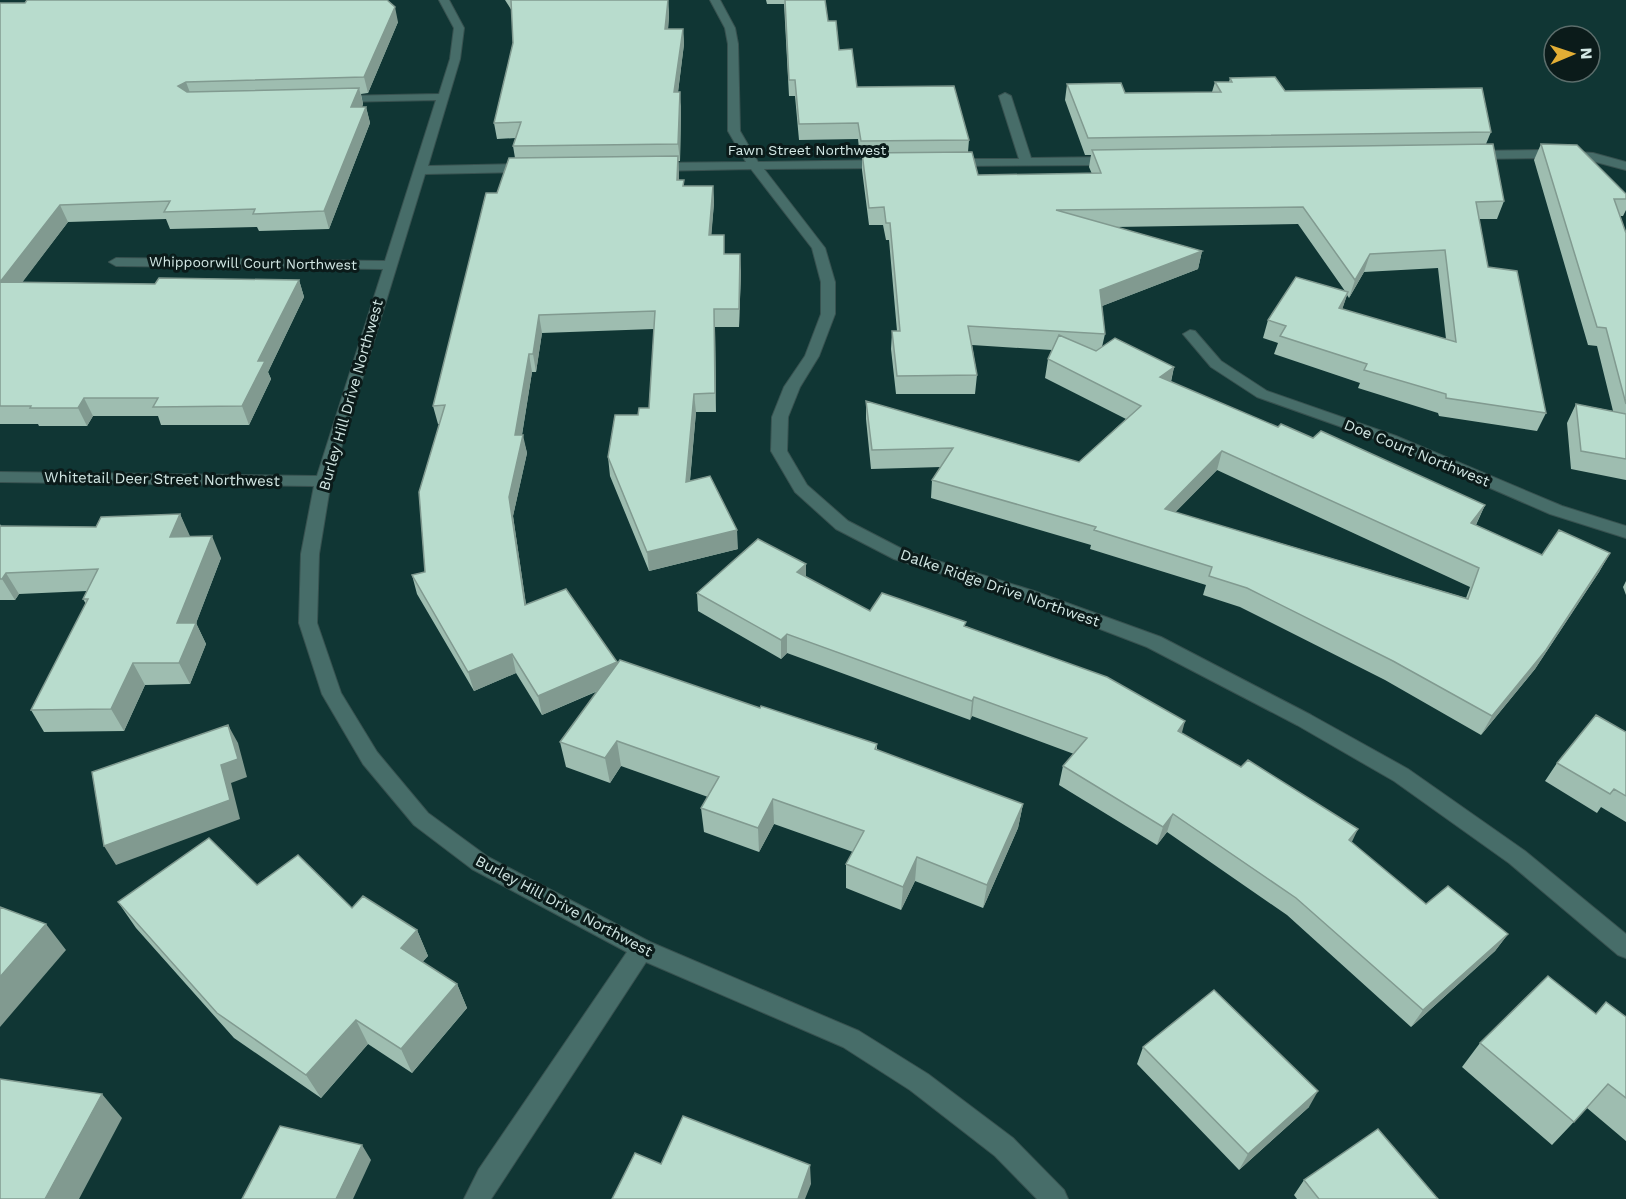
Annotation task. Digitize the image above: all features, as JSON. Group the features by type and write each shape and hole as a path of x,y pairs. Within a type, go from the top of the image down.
{"street":[{"name":"Burley Hill Drive Northwest","path":"444,0 459,28 455,59 323,481 310,554 308,623 332,694 370,758 421,819 480,863 642,949 851,1039 919,1082 1004,1147 1055,1199"},
{"name":"Dalke Ridge Drive Northwest","path":"715,0 730,28 733,44 734,131 754,165 818,248 828,282 828,314 812,356 792,387 780,417 779,451 801,488 842,525 900,555 1028,595 1154,642 1304,720 1401,775 1517,857 1626,948"},
{"path":"1005,96 1026,162"},
{"path":"323,100 443,97"},
{"path":"1464,155 1547,154 1593,157 1626,166"},
{"path":"935,164 1121,161"},
{"name":"Fawn Street Northwest","path":"646,167 901,164"},
{"path":"419,170 539,168"},
{"name":"Whippoorwill Court Northwest","path":"116,262 389,265"},
{"name":"Doe Court Northwest","path":"1190,334 1216,364 1262,394 1390,439 1556,510 1626,532"},
{"name":"Whitetail Deer Street Northwest","path":"0,477 323,481"},
{"path":"477,1199 488,1178 642,949"}],"building":[{"path":"27,0 387,0 395,7 364,77 186,82 178,86 187,92 359,88 351,107 366,107 324,211 253,214 255,209 164,212 170,201 60,205 0,282 0,3 25,3"},
{"path":"511,0 668,0 665,29 683,29 674,92 680,92 678,144 513,146 521,122 494,123 513,43"},
{"path":"785,0 825,0 828,21 836,21 839,50 852,49 857,87 954,86 969,140 861,141 858,123 799,124 795,80 789,80"},
{"path":"1275,77 1285,91 1482,88 1491,132 1088,138 1067,84 1121,83 1125,93 1221,92 1215,82 1232,82 1230,78"},
{"path":"1493,144 1504,201 1476,202 1488,267 1517,271 1546,413 1446,398 1446,394 1364,370 1367,364 1280,336 1286,326 1268,320 1296,277 1348,292 1339,308 1456,342 1445,250 1370,254 1355,280 1303,207 1056,210 1202,251 1100,290 1105,334 968,326 977,375 897,376 892,331 900,331 890,223 886,223 884,207 869,208 862,153 972,152 978,175 1101,173 1092,150"},
{"path":"1541,144 1577,145 1626,194 1626,199 1614,199 1626,233 1626,404 1606,328 1597,327"},
{"path":"678,156 677,180 684,180 683,186 713,186 709,235 724,235 724,254 740,254 739,309 714,309 715,393 694,394 686,482 710,476 737,530 647,552 608,457 615,415 638,415 639,408 649,408 655,311 539,315 533,354 529,354 515,435 523,435 509,497 525,605 566,589 617,662 538,696 512,654 468,672 412,575 425,572 419,492 445,405 433,406 486,193 497,193 509,158"},
{"path":"159,278 299,280 258,361 265,361 242,406 153,407 158,398 84,398 78,408 0,406 0,282 155,284"},
{"path":"1059,335 1096,351 1115,338 1174,367 1160,377 1278,427 1281,424 1313,438 1321,431 1485,505 1471,523 1542,555 1559,530 1610,553 1546,650 1492,716 1393,661 1247,588 1209,576 1212,567 1094,530 1096,527 932,480 953,448 872,450 866,401 1079,462 1141,406 1048,359","holes":["1222,451 1479,568 1468,599 1165,509"]},
{"path":"1576,404 1626,414 1626,459 1581,451"},
{"path":"180,514 170,537 212,536 177,623 196,623 179,663 133,663 111,709 31,710 88,599 83,599 98,569 6,573 0,579 0,526 96,527 101,517"},
{"path":"758,539 806,564 797,572 870,611 882,593 966,622 964,626 1107,677 1185,721 1178,731 1241,767 1248,760 1358,829 1349,840 1426,904 1448,886 1508,934 1423,1010 1296,898 1173,814 1163,827 1063,766 1087,738 974,697 972,701 787,634 781,640 697,593"},
{"path":"620,660 760,708 761,706 877,744 875,749 1023,804 987,885 917,857 903,887 846,864 864,831 773,799 758,828 701,808 719,777 617,741 605,758 560,742"},
{"path":"1596,715 1626,732 1626,796 1614,789 1610,794 1557,763"},
{"path":"228,725 238,759 221,765 230,800 104,846 92,772"},
{"path":"209,838 257,885 298,855 352,908 363,896 417,930 401,948 457,984 401,1049 356,1020 306,1075 217,1013 118,902"},
{"path":"0,907 46,924 0,977"},
{"path":"1548,976 1596,1014 1606,1002 1626,1017 1626,1098 1608,1084 1574,1122 1480,1043"},
{"path":"1214,990 1318,1091 1248,1154 1143,1047"},
{"path":"0,1079 102,1094 45,1199 0,1199"},
{"path":"683,1116 810,1165 798,1199 612,1199 635,1153 661,1164"},
{"path":"280,1126 362,1145 336,1199 242,1199"},
{"path":"1378,1129 1438,1199 1319,1199 1304,1180"}]}
